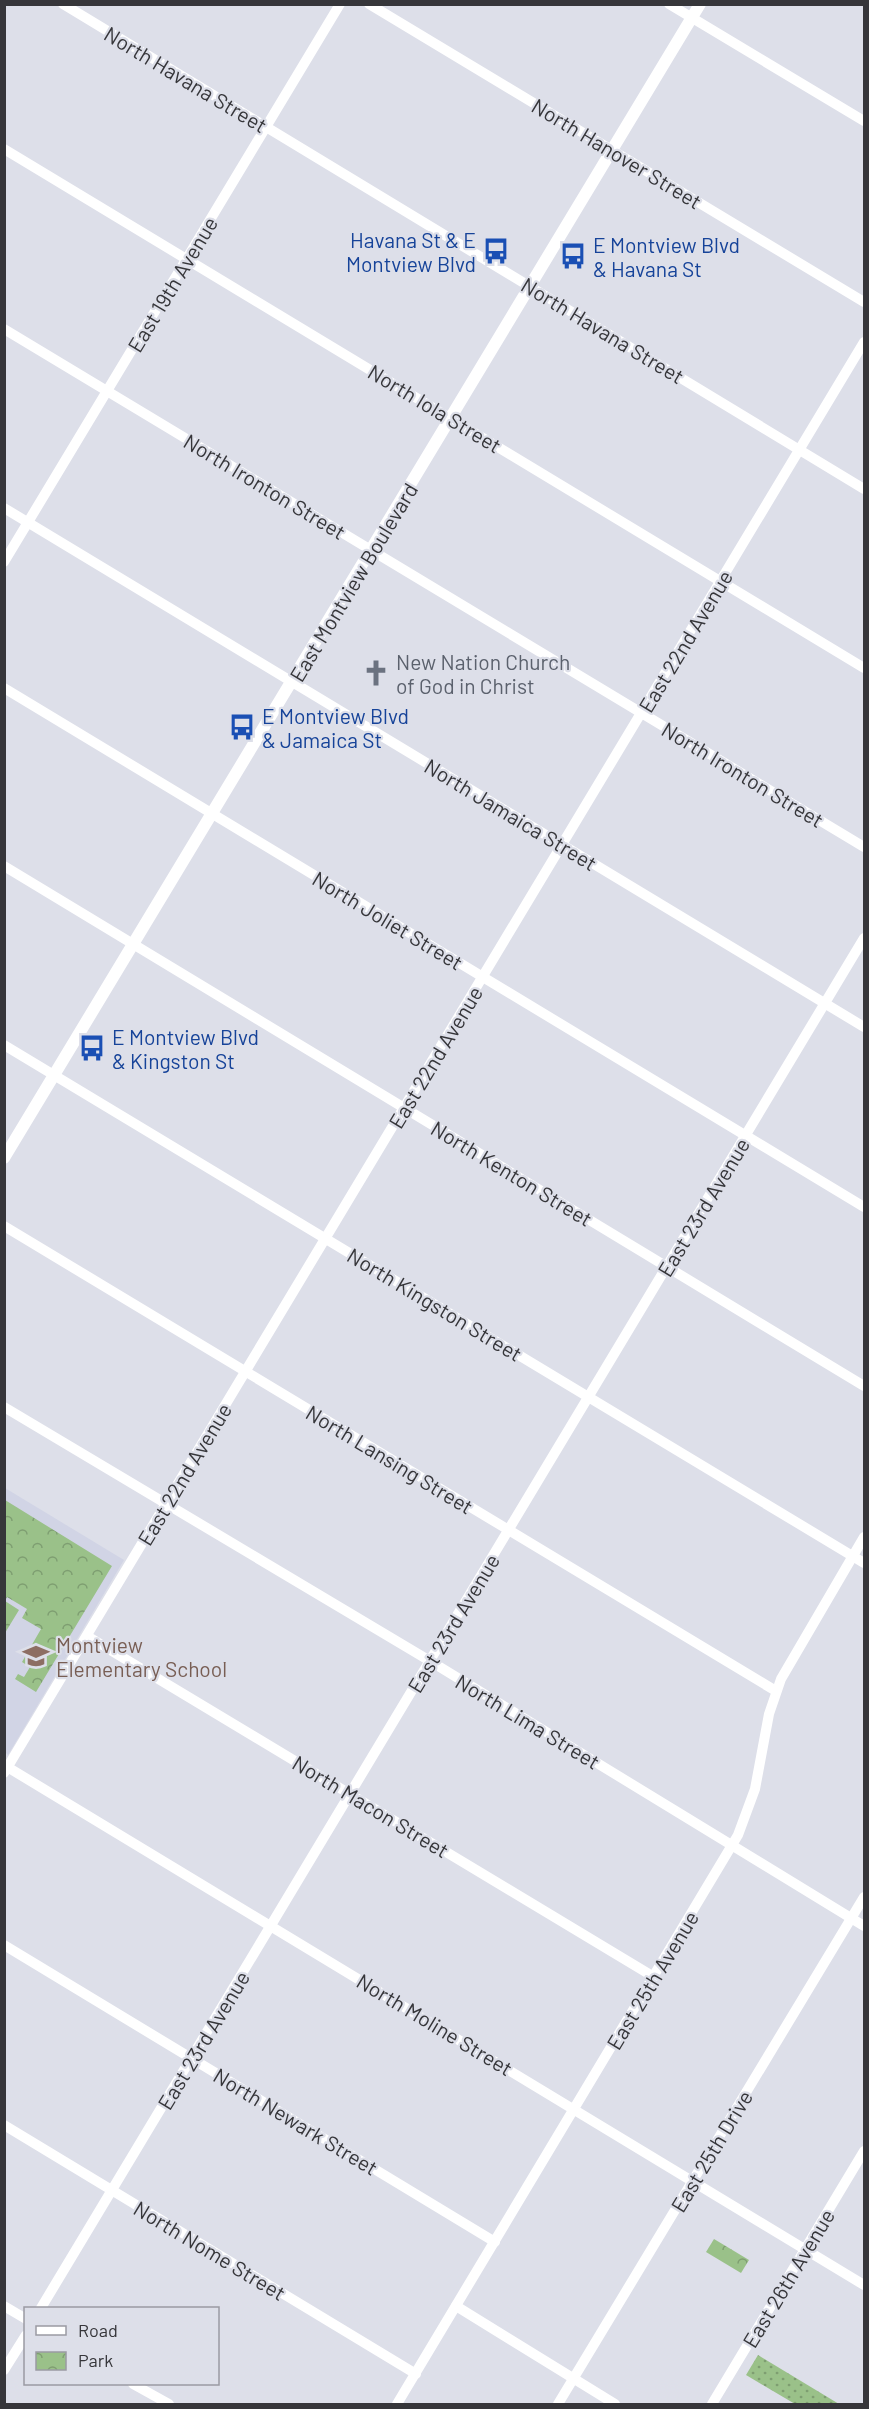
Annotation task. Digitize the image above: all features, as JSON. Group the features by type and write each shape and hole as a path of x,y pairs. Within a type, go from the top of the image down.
{"main road":[{"name":"East Montview Boulevard","path":"4,1158 452,419 700,4"}],"street":[{"name":"North Havana Street","path":"63,4 864,489"},
{"name":"East 19th Avenue","path":"4,562 340,4"},
{"name":"North Hanover Street","path":"369,4 864,302"},
{"path":"669,4 864,121"},
{"name":"North Iola Street","path":"4,149 864,669"},
{"name":"North Ironton Street","path":"4,329 864,847"},
{"name":"East 22nd Avenue","path":"6,1768 864,342"},
{"name":"North Jamaica Street","path":"4,508 864,1028"},
{"name":"North Joliet Street","path":"4,688 864,1207"},
{"name":"North Kenton Street","path":"4,866 864,1386"},
{"name":"East 23rd Avenue","path":"42,2307 864,938"},
{"name":"North Kingston Street","path":"4,1045 864,1563"},
{"name":"North Lansing Street","path":"4,1226 776,1691"},
{"name":"North Lima Street","path":"4,1407 430,1661 864,1926"},
{"name":"East 25th Avenue","path":"397,2404 733,1845 755,1789 766,1729 776,1691 788,1666 864,1537"},
{"name":"North Macon Street","path":"87,1636 654,1977"},
{"name":"North Moline Street","path":"6,1768 272,1925 864,2285"},
{"name":"East 25th Drive","path":"558,2404 864,1897"},
{"name":"North Newark Street","path":"4,1945 495,2242"},
{"name":"North Nome Street","path":"4,2125 416,2374"},
{"name":"East 26th Avenue","path":"712,2404 864,2151"},
{"path":"4,2306 24,2318"},
{"path":"456,2306 615,2404"},
{"path":"4,2370 24,2338"},
{"path":"135,2385 169,2404"}],"shaded area":[{"name":"Montview Elementary School","path":"5,1488 124,1560 8,1755 5,1752"}],"green space":[{"name":"Montview Elementary School","path":"5,1500 112,1566 36,1692 15,1679 18,1674 24,1677 30,1667 22,1662 41,1629 22,1618 27,1609 7,1597 5,1601"},
{"path":"5,1601 19,1610 5,1633"},
{"path":"714,2239 749,2260 741,2273 706,2252"},
{"path":"758,2355 839,2404 795,2404 746,2375"}],"place":[{"name":"Havana St & E Montview Blvd","path":"496,251"},
{"name":"E Montview Blvd & Havana St","path":"573,256"},
{"name":"New Nation Church of God in Christ","path":"376,673"},
{"name":"E Montview Blvd & Jamaica St","path":"242,727"},
{"name":"E Montview Blvd & Kingston St","path":"92,1048"},
{"name":"Montview Elementary School","path":"36,1656"}]}
